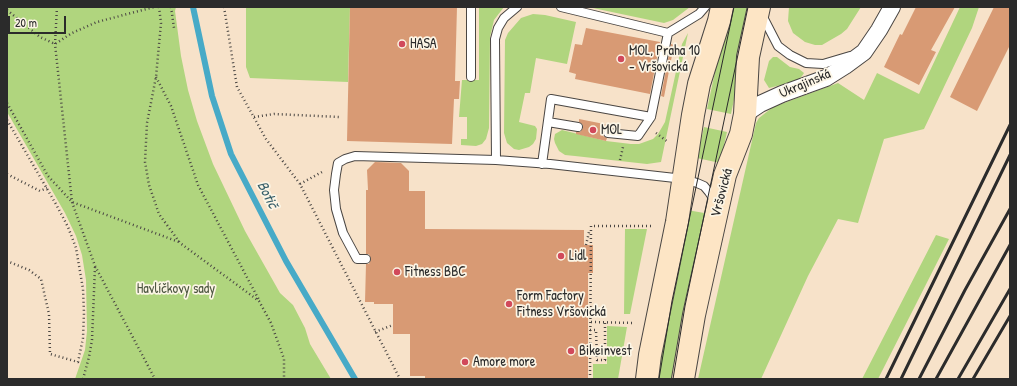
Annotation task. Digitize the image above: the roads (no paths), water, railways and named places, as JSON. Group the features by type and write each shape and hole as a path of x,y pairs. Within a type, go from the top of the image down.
{"main road":[{"path":"647,379 650,355 677,222 684,179 689,131 699,84 722,7"},
{"name":"Vršovická","path":"683,379 694,315 717,207 725,175 741,134 745,114 748,57 759,8"}],"street":[{"name":"Ukrajinská","path":"745,114 760,104 782,94 826,78 845,66 864,52 892,7"}],"lane":[{"path":"471,7 471,77"},
{"path":"496,160 495,40 498,28 504,18 517,7"},
{"path":"561,7 668,33 699,14 705,7"},
{"name":"Ukrajinská","path":"759,8 778,46 790,55 806,63 823,64 864,52"},
{"path":"608,133 638,136 651,117 668,33"},
{"path":"542,164 551,99 651,117"},
{"path":"548,122 578,126"},
{"path":"366,259 357,259 343,233 336,209 334,190 338,163 355,156 496,160 617,171 684,179 704,186 717,207"}],"waterway":[{"name":"Botič","path":"193,7 212,96 231,154 286,261 355,379"}],"tram line":[{"path":"659,379 672,301 734,7"},
{"path":"673,379 685,306 748,7"}],"railway":[{"path":"886,379 1010,125"},
{"path":"901,379 1010,155"},
{"path":"919,379 965,290 1010,209"},
{"path":"936,379 1010,245"},
{"path":"958,379 1010,289"},
{"path":"973,379 1010,316"}],"place":[{"name":"HASA","path":"402,44"},
{"name":"MOL, Praha 10 - Vršovická","path":"621,59"},
{"name":"MOL","path":"593,130"},
{"name":"Lidl","path":"561,256"},
{"name":"Fitness BBC","path":"397,272"},
{"name":"Form Factory Fitness Vršovická","path":"509,304"},
{"name":"Bikeinvest","path":"571,351"},
{"name":"Amore more","path":"465,362"}],"park label":[{"name":"Havlíčkovy sady","path":"176,289"}]}
